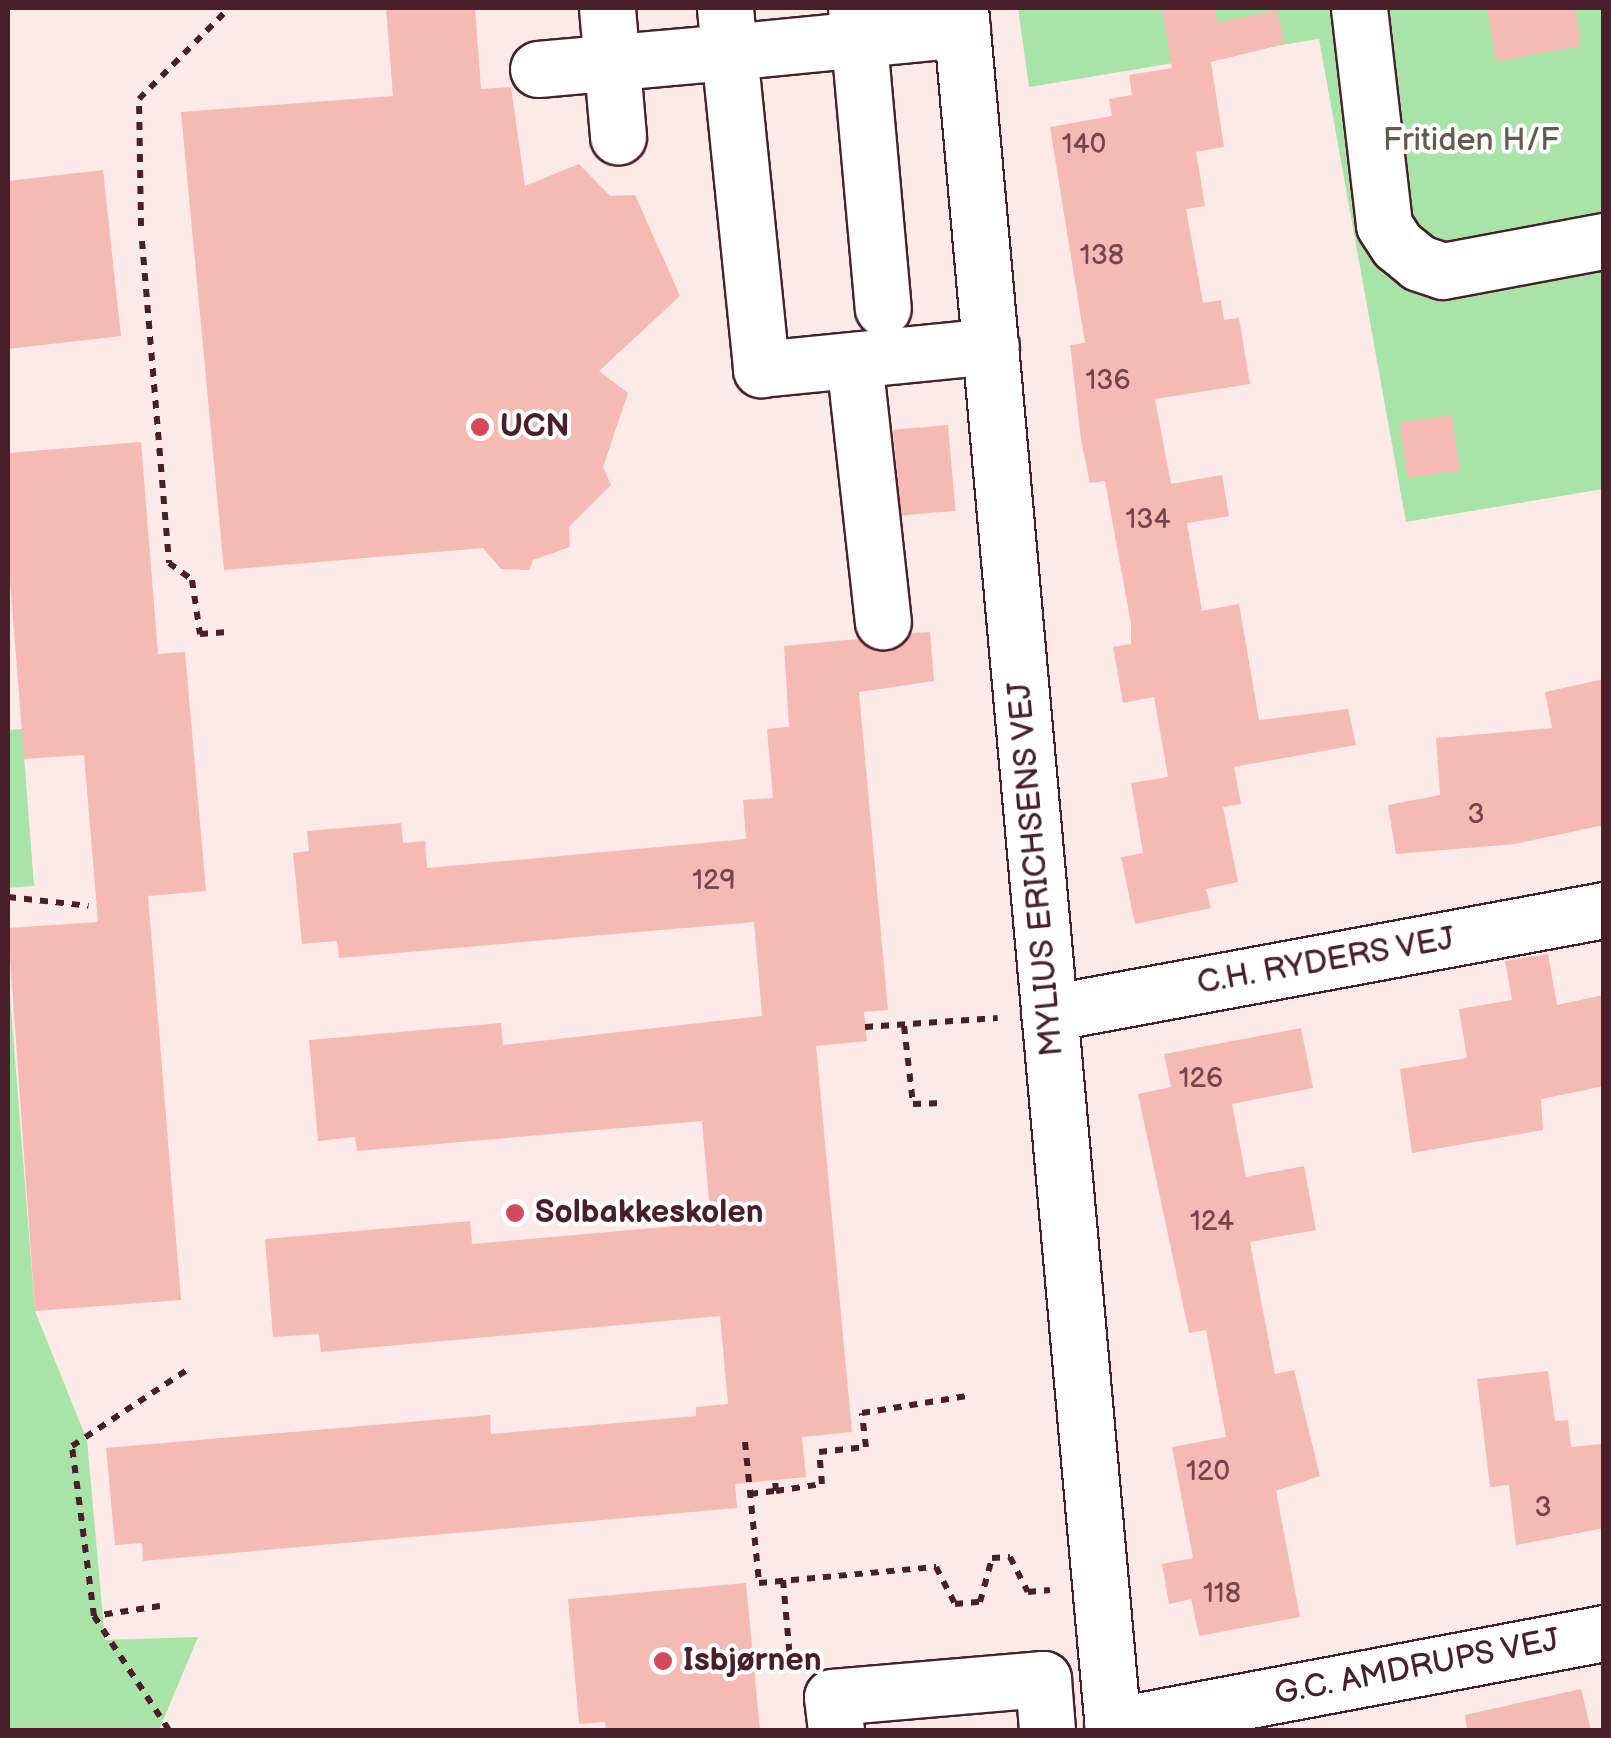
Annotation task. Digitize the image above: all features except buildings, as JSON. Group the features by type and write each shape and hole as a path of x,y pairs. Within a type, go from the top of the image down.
{"street":[{"path":"607,8 618,136"},
{"path":"1360,8 1384,224 1398,245 1418,263 1443,271 1604,241"},
{"path":"538,69 612,62 727,30 961,18"},
{"name":"MYLIUS ERICHSENS VEJ","path":"961,18 1112,1729"},
{"path":"858,23 884,308"},
{"path":"727,30 761,369 992,346"},
{"path":"854,360 882,620"},
{"name":"C.H. RYDERS VEJ","path":"1049,1013 1604,910"},
{"name":"G.C. AMDRUPS VEJ","path":"1112,1729 1604,1632"},
{"path":"836,1730 832,1697 1042,1679 1047,1730"}],"path":[{"path":"140,226 139,99 230,8"},
{"path":"142,240 170,564 192,580 200,634 232,632"},
{"path":"8,897 89,906"},
{"path":"866,1028 1049,1013"},
{"path":"904,1026 913,1104 944,1103"},
{"path":"169,1730 94,1616 72,1446 190,1368"},
{"path":"750,1494 822,1484 819,1452 866,1448 862,1413 968,1396"},
{"path":"745,1442 759,1583 936,1567 955,1604 980,1602 992,1558 1010,1557 1028,1592 1101,1586"},
{"path":"774,1480 776,1491"},
{"path":"782,1580 792,1674"},
{"path":"94,1616 160,1606"}],"green space":[{"name":"Fritiden H/F","path":"1018,8 1603,8 1603,489 1406,522 1319,39 1029,87"},
{"path":"8,721 9,730 22,729 34,886 8,888"},
{"path":"8,970 35,1311 87,1440 105,1640 198,1637 159,1730 8,1730"}],"place":[{"name":"UCN","path":"480,427"},
{"name":"Solbakkeskolen","path":"515,1213"},
{"name":"Isbjørnen","path":"663,1661"}]}
